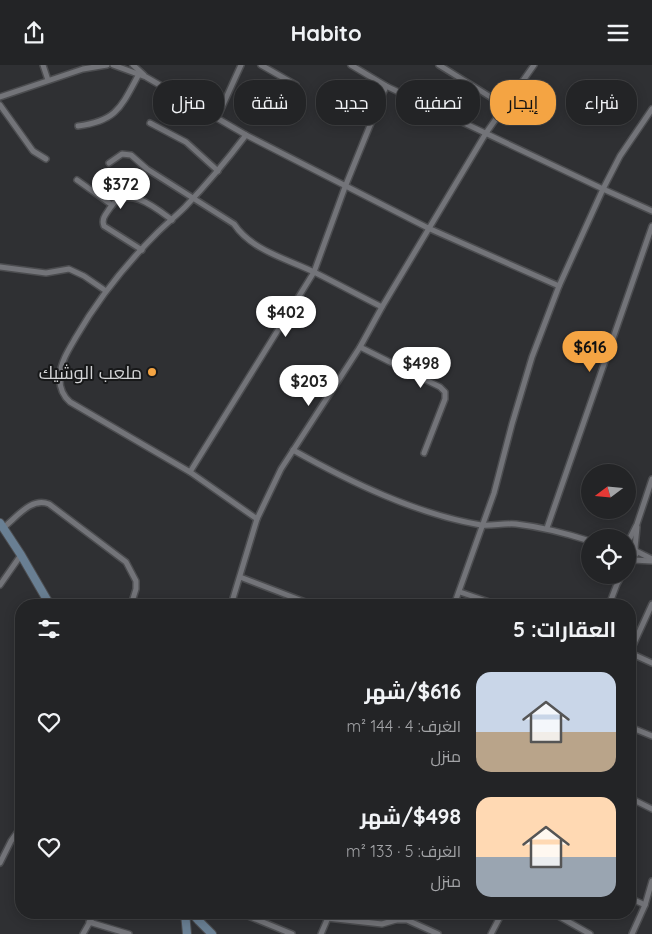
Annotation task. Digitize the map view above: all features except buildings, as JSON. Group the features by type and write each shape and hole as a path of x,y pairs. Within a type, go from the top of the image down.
{"main road":[{"path":"2,526 47,599"},
{"path":"186,919 187,934"},
{"path":"197,919 212,934"}],"street":[{"path":"43,65 48,79"},
{"path":"83,69 88,65"},
{"path":"0,97 48,79 83,69 107,65"},
{"path":"114,65 153,81"},
{"path":"133,65 146,77"},
{"path":"224,103 241,65"},
{"path":"261,65 287,80"},
{"path":"351,65 375,80"},
{"path":"439,65 490,97"},
{"path":"523,80 534,65"},
{"path":"78,126 92,124 112,116 128,94 139,74"},
{"path":"386,87 652,211"},
{"path":"0,105 33,151 46,159"},
{"path":"457,599 494,493 532,357 559,286 620,156 652,109"},
{"path":"224,122 345,187 428,228 559,286"},
{"path":"150,123 186,142 218,171"},
{"path":"190,472 314,272 345,187 370,125"},
{"path":"233,599 257,519 281,469 360,347 428,228 492,125"},
{"path":"246,135 218,171 172,220 158,232 106,291 64,357 60,376 63,393 70,402 190,472 257,519"},
{"path":"109,163 122,154 131,155 146,169 234,224 241,235 257,247 314,272 382,307"},
{"path":"78,180 112,205"},
{"path":"142,250 104,226 103,219 112,205 126,197 132,197 147,203 172,220"},
{"path":"548,528 652,226"},
{"path":"0,267 46,273 69,269 84,276 106,291"},
{"path":"360,347 445,391 446,399 424,453"},
{"path":"293,450 356,483 446,517 483,525 513,524 548,528 581,538"},
{"path":"634,529 652,479"},
{"path":"2,526 32,504 43,502 49,504 126,562 136,581 134,599"},
{"path":"636,536 637,523"},
{"path":"636,550 652,560"},
{"path":"0,585 21,555"},
{"path":"636,561 652,560"},
{"path":"240,577 298,599"},
{"path":"611,599 617,584"},
{"path":"460,592 480,599"},
{"path":"636,639 652,603"},
{"path":"636,656 652,663"},
{"path":"636,729 652,736"},
{"path":"636,801 652,809"},
{"path":"0,863 15,835"},
{"path":"632,934 645,905 652,881"},
{"path":"636,901 645,905"},
{"path":"83,934 91,919"},
{"path":"256,919 292,934"},
{"path":"321,934 327,919"},
{"path":"352,919 382,924 396,920 406,920 438,934"},
{"path":"491,934 499,919"},
{"path":"564,919 590,934"},
{"path":"89,922 129,934"}],"place":[{"name":"ملعب الوشيك","path":"152,372"}]}
